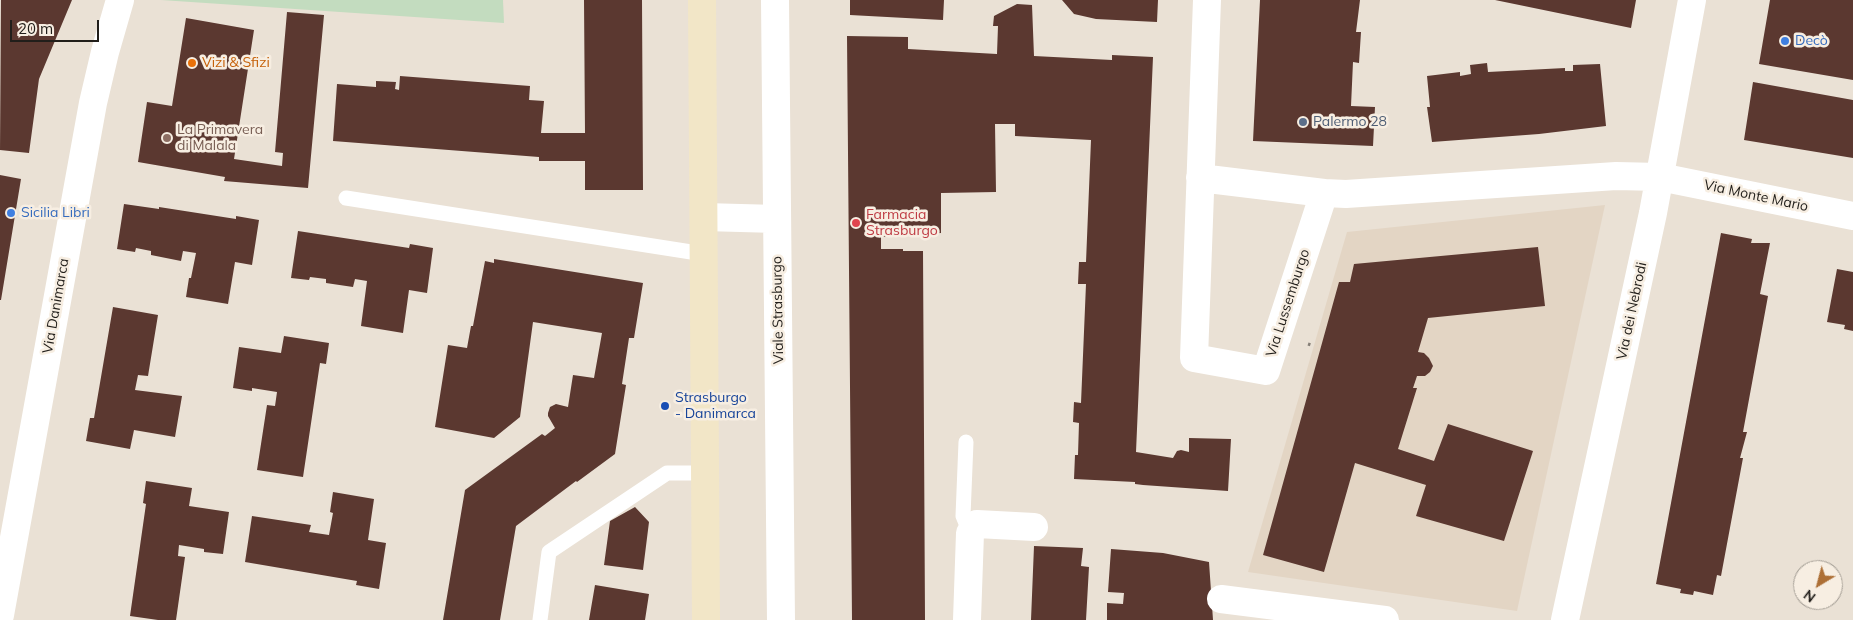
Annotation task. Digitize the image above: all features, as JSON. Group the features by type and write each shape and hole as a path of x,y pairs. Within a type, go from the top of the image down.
{"street":[{"name":"Via Danimarca","path":"0,615 93,103 120,0"},
{"path":"702,0 706,620"},
{"name":"Viale Strasburgo","path":"775,0 781,620"},
{"name":"Via Lussemburgo","path":"1206,0 1194,358 1266,371 1324,193"},
{"name":"Via dei Nebrodi","path":"1565,620 1611,413 1660,177 1692,0"},
{"path":"1200,178 1346,194 1616,176 1660,177"},
{"name":"Via Monte Mario","path":"1660,177 1853,216"},
{"path":"704,217 777,219"},
{"path":"967,620 970,534 976,524 1034,527"},
{"path":"1222,599 1373,619"}],"lane":[{"path":"346,198 704,254"},
{"path":"966,442 963,516 970,534"},
{"path":"540,620 549,552 667,473 705,473"}],"path":[{"path":"1308,344 1314,346"}],"shaded area":[{"path":"1605,205 1517,611 1248,572 1347,232"}],"green space":[{"path":"161,0 503,0 504,23"}],"building":[{"path":"1,0 72,0 39,79 29,153 0,150"},
{"path":"584,0 642,0 643,190 585,190 585,161 539,161 539,157 333,141 337,84 376,87 376,81 396,82 395,89 399,90 400,76 530,86 529,100 544,101 541,133 585,133"},
{"path":"850,0 944,0 943,20 850,15"},
{"path":"1062,0 1158,0 1157,22 1096,19 1074,14"},
{"path":"1260,0 1360,0 1356,32 1361,32 1359,63 1353,62 1351,106 1375,107 1373,146 1253,141"},
{"path":"1495,0 1636,0 1631,28"},
{"path":"1770,0 1853,0 1853,80 1759,64"},
{"path":"1017,4 1032,5 1034,56 1112,60 1112,55 1153,57 1136,452 1173,458 1177,451 1189,452 1189,438 1231,439 1228,491 1143,485 1135,484 1135,482 1074,479 1075,455 1078,455 1079,423 1073,422 1074,402 1081,403 1086,284 1078,284 1079,262 1086,262 1091,140 1015,136 1015,124 995,124 996,192 941,193 941,233 881,237 881,249 923,251 925,620 852,620 847,36 908,37 908,49 997,54 998,26 993,26 994,16"},
{"path":"287,12 324,15 308,188 224,181 225,177 138,162 147,102 172,106 186,18 254,30 234,159 282,166 283,153 275,152"},
{"path":"1487,63 1488,72 1565,68 1565,71 1573,71 1573,65 1600,64 1606,126 1539,134 1432,142 1427,107 1430,107 1427,76 1460,72 1460,76 1471,74 1470,65"},
{"path":"1753,82 1853,100 1853,158 1744,140"},
{"path":"0,175 21,179 1,300 0,300"},
{"path":"124,204 159,209 159,207 236,219 236,216 259,220 252,265 235,262 228,304 186,297 196,253 183,251 181,261 151,255 151,251 136,248 135,252 117,249"},
{"path":"298,231 409,248 410,244 433,248 427,293 409,290 403,333 361,326 367,281 355,279 353,287 326,283 326,279 310,277 309,280 291,278"},
{"path":"1721,233 1752,239 1751,243 1770,243 1760,294 1768,296 1743,432 1747,432 1740,458 1743,458 1721,576 1717,575 1713,595 1694,591 1693,595 1680,593 1681,589 1656,584"},
{"path":"1538,247 1545,306 1428,318 1418,352 1424,353 1433,366 1425,376 1417,376 1413,388 1417,388 1398,449 1434,461 1448,424 1533,451 1504,541 1416,516 1426,485 1355,463 1324,572 1263,555 1339,282 1350,282 1354,264"},
{"path":"494,259 643,283 634,338 629,338 622,384 626,385 615,454 516,526 500,620 443,620 465,490 542,434 545,436 555,428 548,416 550,407 556,404 568,407 573,375 594,378 602,333 533,322 520,417 494,438 435,427 448,345 467,348 485,261 494,263"},
{"path":"1837,269 1853,272 1853,331 1844,329 1845,325 1827,322"},
{"path":"113,307 158,315 148,376 138,375 135,390 182,396 175,437 134,430 130,449 86,441 90,418 94,418"},
{"path":"284,336 329,343 326,364 320,363 303,477 257,470 267,405 275,406 277,392 252,388 252,391 233,388 239,347 281,353"},
{"path":"146,481 192,488 189,506 229,512 223,554 204,552 204,549 179,545 178,556 185,557 176,620 158,620 130,616 146,504 143,503"},
{"path":"333,492 374,499 368,540 386,543 379,589 356,585 357,581 245,562 252,516 311,525 309,532 329,535 333,513 330,512"},
{"path":"635,507 649,522 643,570 604,565 610,521"},
{"path":"1034,546 1083,548 1081,566 1089,567 1086,620 1031,620"},
{"path":"1111,549 1163,553 1209,562 1213,620 1107,620 1107,603 1123,604 1124,593 1108,592"},
{"path":"595,585 649,594 645,620 589,620"}],"place":[{"name":"Decò","path":"1785,41"},
{"name":"Vizi & Sfizi","path":"192,63"},
{"name":"Palermo 28","path":"1303,122"},
{"name":"La Primavera di Malala","path":"167,138"},
{"name":"Sicilia Libri","path":"11,213"},
{"name":"Farmacia Strasburgo","path":"856,223"},
{"name":"Strasburgo - Danimarca","path":"665,406"}]}
